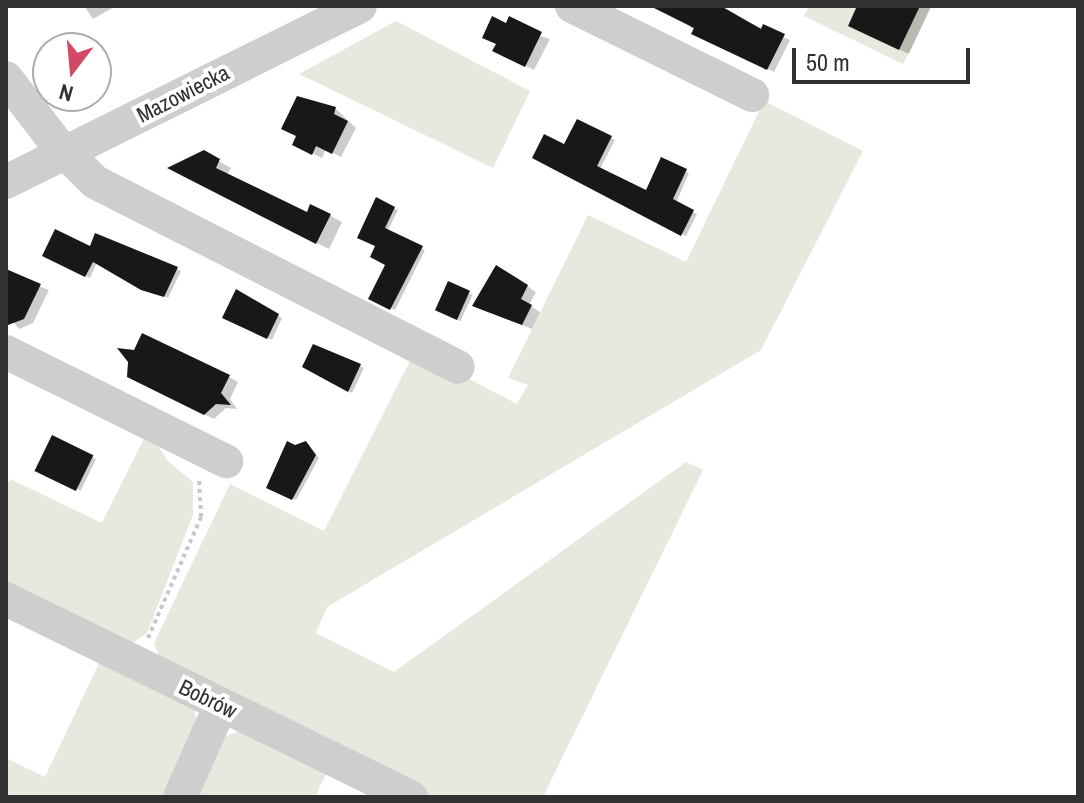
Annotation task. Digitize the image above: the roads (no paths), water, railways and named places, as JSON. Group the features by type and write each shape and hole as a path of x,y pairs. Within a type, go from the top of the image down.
{"street":[{"name":"Mazowiecka","path":"6,182 360,6"},
{"path":"572,6 752,95"},
{"path":"6,78 64,153 104,187 458,367"},
{"path":"6,352 226,461"},
{"name":"Bobrów","path":"6,599 411,797"},
{"path":"180,797 221,705"}]}
